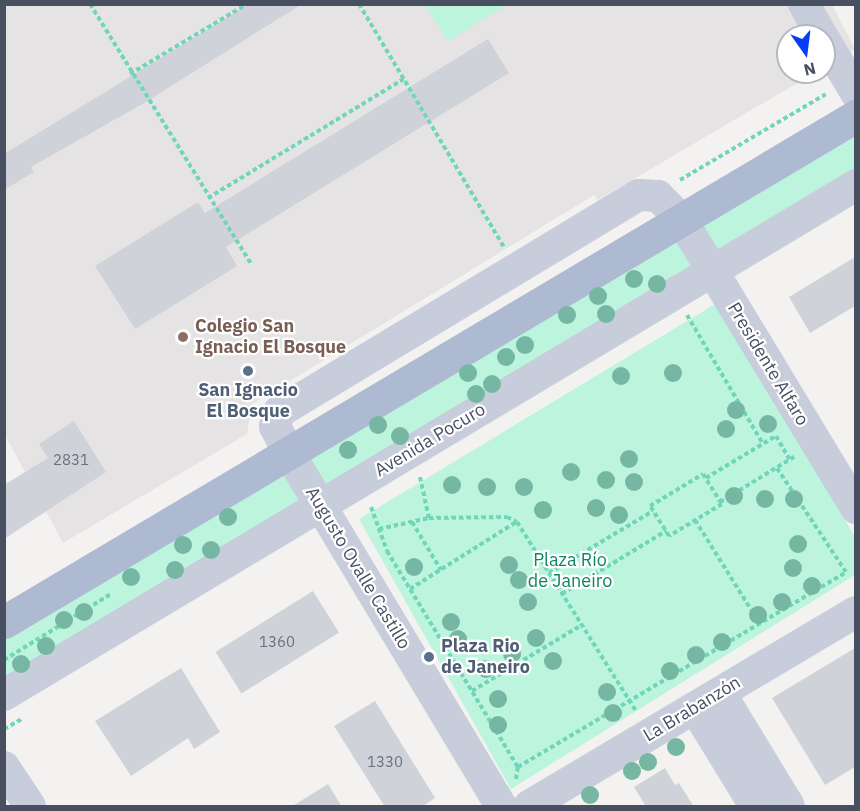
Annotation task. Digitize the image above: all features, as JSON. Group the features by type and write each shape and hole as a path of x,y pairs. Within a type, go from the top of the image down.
{"main road":[{"path":"4,622 855,116"}],"street":[{"path":"804,4 815,24"},
{"path":"836,60 855,93"},
{"name":"Avenida Pocuro","path":"4,694 855,185"},
{"name":"Augusto Ovalle Castillo","path":"515,800 320,506 275,427 279,412 639,195 658,196 681,219"},
{"name":"Presidente Alfaro","path":"681,219 855,508"},
{"name":"La Brabanzón","path":"515,800 651,734 855,612"},
{"path":"707,700 755,807"},
{"path":"707,700 789,807"},
{"path":"4,767 30,807"}],"path":[{"path":"90,4 130,74 252,265"},
{"path":"130,74 247,4"},
{"path":"359,4 509,256"},
{"path":"208,198 404,79"},
{"path":"686,315 763,444"},
{"path":"706,478 776,436 790,460"},
{"path":"720,502 703,474 651,506 669,536 816,444"},
{"path":"518,767 846,572 777,468"},
{"path":"420,476 429,518"},
{"path":"370,506 387,550 518,767 515,800"},
{"path":"549,573 653,511"},
{"path":"379,529 429,518 507,517 517,522 651,734"},
{"path":"696,520 760,624"},
{"path":"412,521 441,570"},
{"path":"410,589 517,522"},
{"path":"562,594 666,531"},
{"path":"472,691 582,625"}],"shaded area":[{"name":"Colegio San Ignacio El Bosque","path":"4,5 832,5 855,49 836,61 836,24 776,24 776,84 796,84 598,200 594,195 252,404 247,434 63,543 5,435"}],"green space":[{"path":"425,5 507,5 448,41"},
{"path":"855,122 855,179 5,684 4,633"},
{"name":"Plaza Río de Janeiro","path":"717,303 855,537 855,575 511,789 359,519"}],"building":[{"path":"249,4 302,4 144,103 31,167 34,172 4,190 4,154"},
{"path":"488,39 509,73 226,247 237,266 135,329 95,266 198,202 205,213"},
{"path":"855,257 855,306 810,333 789,297"},
{"path":"74,421 106,472 4,539 4,485 48,458 39,444"},
{"path":"313,591 339,633 241,693 215,652"},
{"path":"855,648 855,767 825,785 772,698"},
{"path":"181,668 220,732 194,749 188,738 131,776 95,721"},
{"path":"375,701 435,798 421,807 385,807 334,726"},
{"path":"665,768 675,785 679,783 694,807 643,807 645,805 634,787"},
{"path":"328,784 342,807 291,807"}],"place":[{"name":"Colegio San Ignacio El Bosque","path":"183,337"},
{"name":"San Ignacio El Bosque","path":"248,371"},
{"name":"Plaza Rio de Janeiro","path":"429,657"}]}
